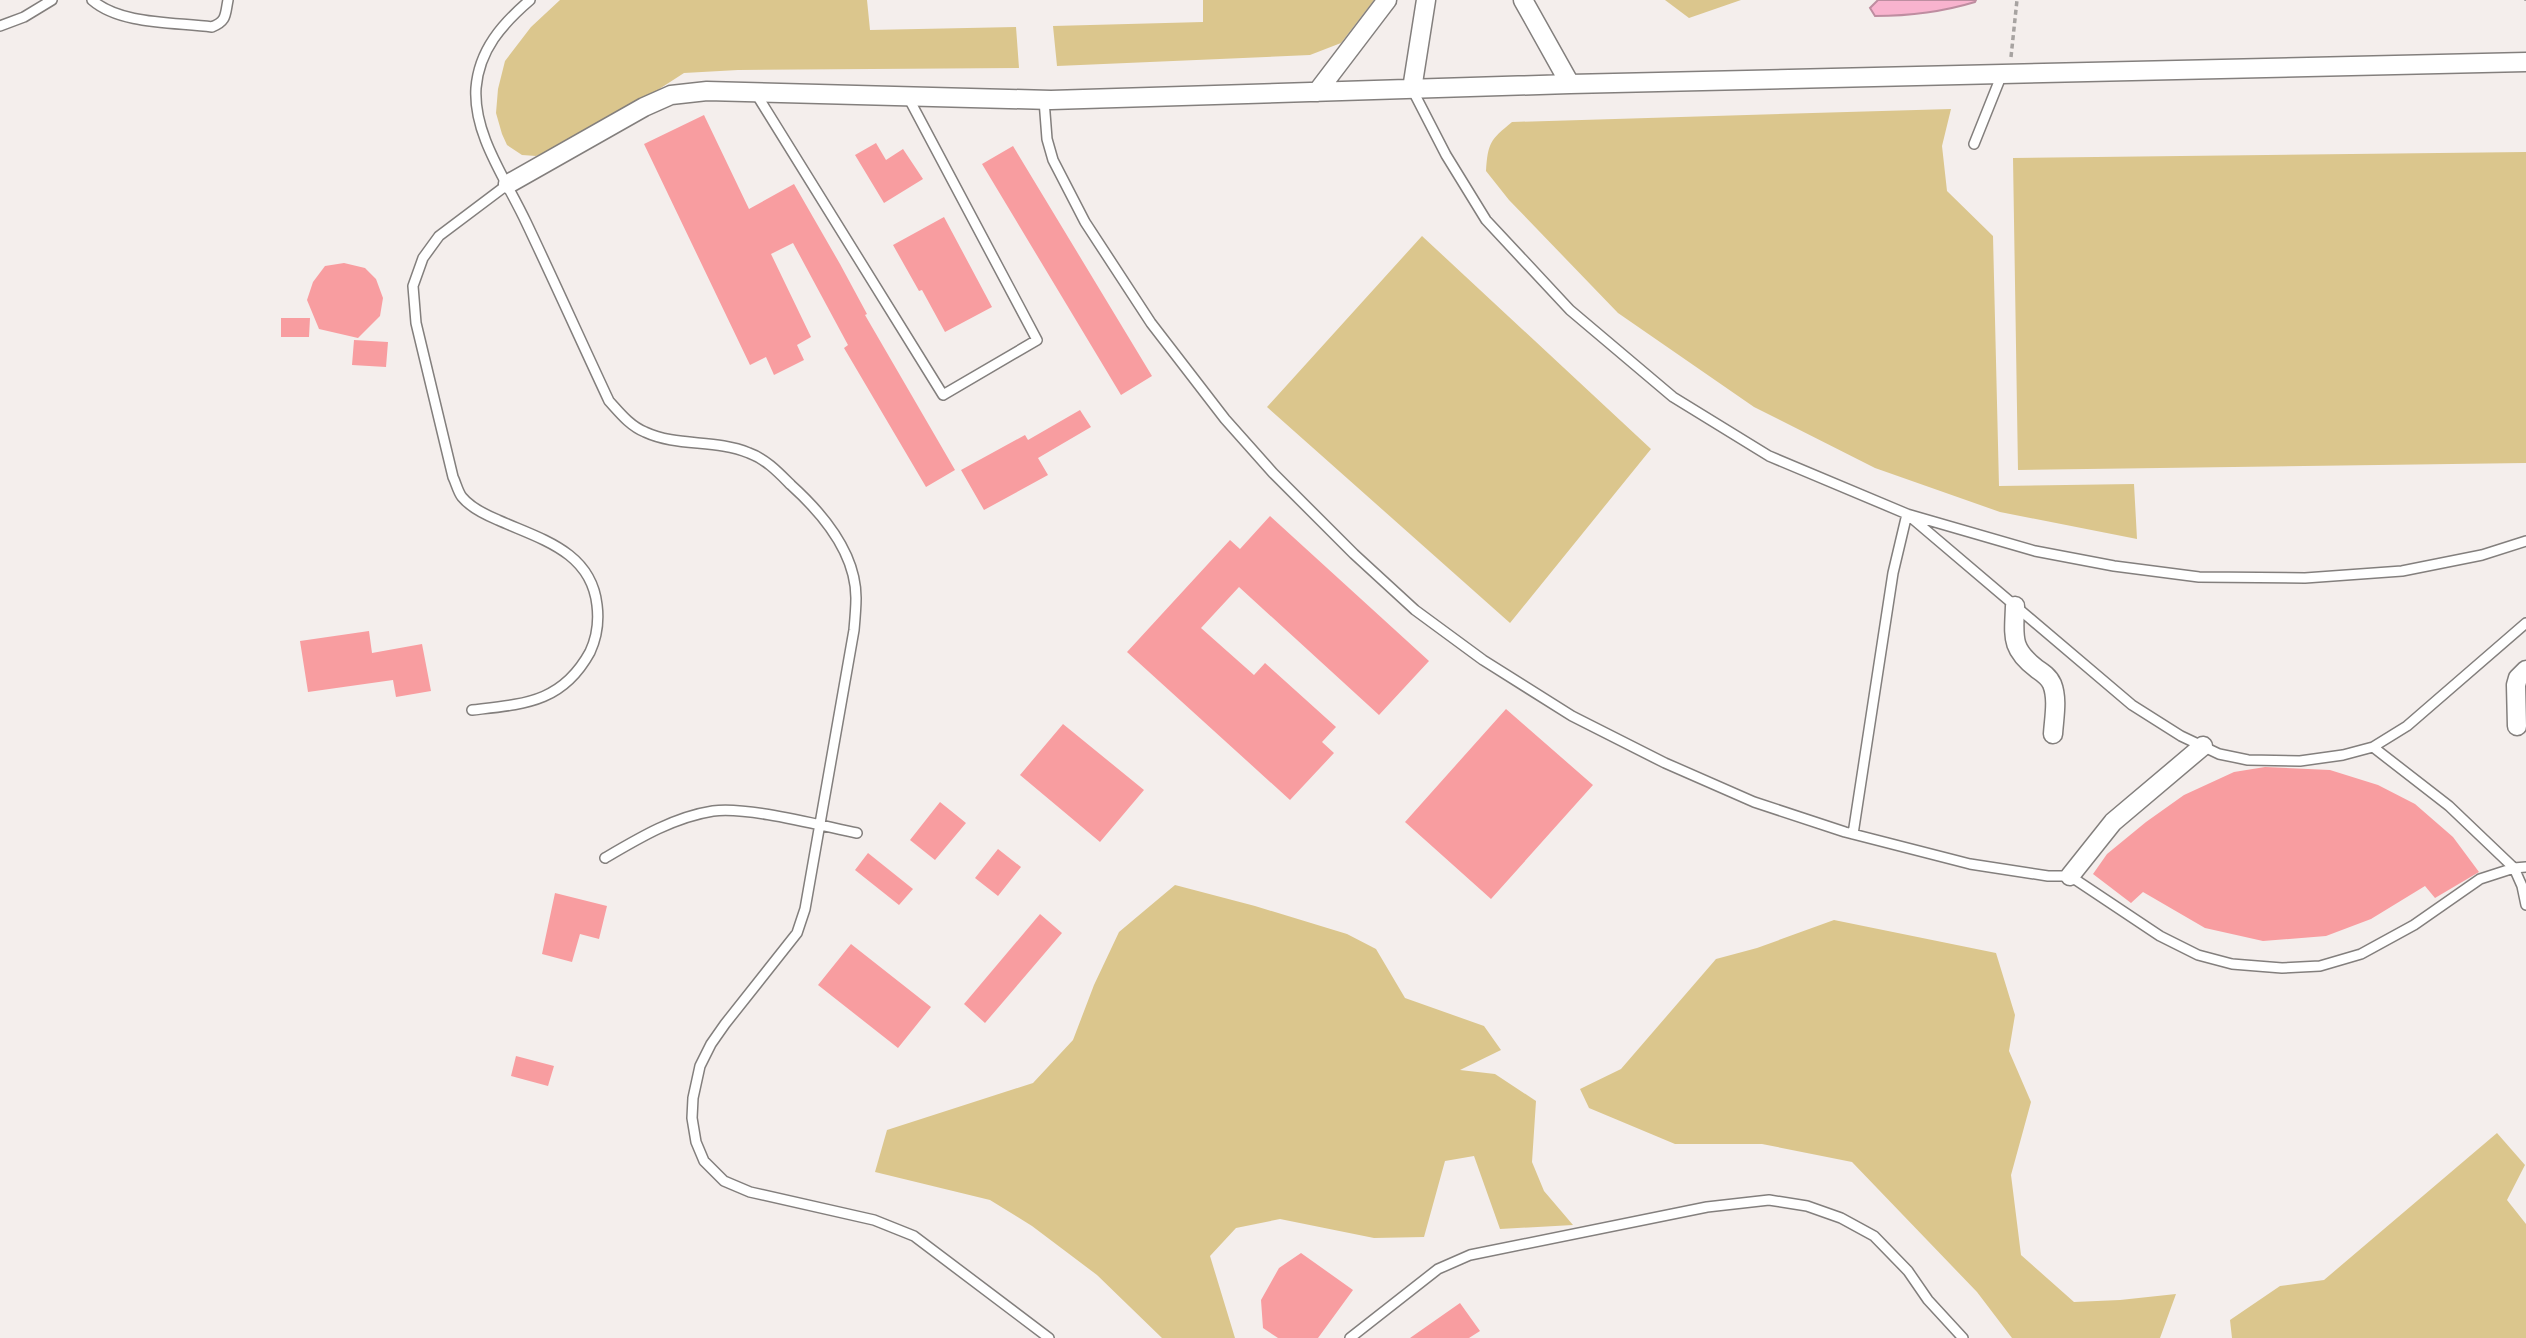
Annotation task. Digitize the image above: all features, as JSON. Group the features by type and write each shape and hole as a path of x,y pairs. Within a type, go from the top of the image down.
{"street":[{"path":"1317,92 1387,0"},
{"path":"1412,89 1426,0"},
{"path":"1523,0 1570,84"},
{"path":"508,184 644,107 671,95 707,91 1044,100 1570,84 2526,62"},
{"path":"2015,606 2016,646 2024,659 2052,683 2055,695 2053,734"},
{"path":"2517,726 2516,685 2518,678 2526,670"},
{"path":"2070,876 2113,822 2150,788 2203,746"}],"lane":[{"path":"0,26 24,17 52,0"},
{"path":"92,0 103,9 119,16 212,27 225,18 228,0"},
{"path":"530,0 497,32 482,58 476,89 477,117 609,401 626,420 643,432 664,439 721,444 751,453 770,465 827,522 852,573 856,596 854,630 805,909 797,933 710,1044 700,1066 692,1098 696,1142 704,1161 724,1181 751,1192 874,1220 914,1236 1049,1338"},
{"path":"1974,144 2006,74"},
{"path":"1412,89 1446,155 1486,220 1570,310 1673,397 1769,456 1908,514 2035,551 2114,566 2199,577 2305,578 2402,571 2482,555 2526,541"},
{"path":"755,93 943,395 1037,340 908,97"},
{"path":"1044,100 1047,139 1053,160 1086,222 1151,323 1225,419 1273,473 1415,610 1488,663 1572,716 1665,764 1754,802 1853,834 1970,864 2048,876 2070,876 2160,936 2198,955 2232,964 2281,968 2320,965 2361,954 2414,925 2480,879 2526,867"},
{"path":"472,710 525,704 551,693 579,672 593,646 599,620 596,591 580,564 563,548 483,513 462,497 453,477 416,323 413,286 423,258 439,236 508,184"},
{"path":"1908,514 2132,705 2181,736 2220,754 2248,760 2300,761 2343,755 2373,747 2407,726 2526,623"},
{"path":"1853,834 1893,573 1908,514"},
{"path":"2373,747 2449,806 2514,868 2526,905"},
{"path":"605,858 667,825 716,810 750,813 857,833"},
{"path":"1350,1338 1438,1269 1470,1255 1707,1208 1769,1200 1807,1206 1841,1218 1874,1237 1908,1271 1928,1300 1963,1338"}],"path":[{"path":"2006,74 2017,0"}],"shaded area":[{"path":"560,0 867,0 870,30 1016,27 1019,68 738,70 684,73 622,113 563,145 536,156 522,155 507,145 502,134 496,113 498,89 505,61 531,27"},
{"path":"1203,0 1374,0 1341,43 1310,55 1057,66 1053,26 1203,22"},
{"path":"1665,0 1741,0 1689,18"},
{"path":"1878,0 1976,0 1938,11 1875,16 1870,8"},
{"path":"1951,109 1942,146 1947,191 1993,236 1999,486 2134,484 2137,539 2000,512 1875,468 1754,407 1618,313 1509,200 1486,171 1492,143 1512,122"},
{"path":"2526,152 2526,463 2018,470 2013,158"},
{"path":"1422,236 1651,449 1510,623 1267,407"},
{"path":"1175,885 1347,934 1376,949 1405,998 1484,1026 1501,1050 1460,1070 1495,1074 1536,1101 1532,1162 1544,1191 1573,1225 1500,1229 1474,1156 1445,1161 1424,1237 1374,1238 1280,1219 1236,1228 1210,1256 1235,1338 1162,1338 1097,1275 1032,1226 990,1200 875,1172 887,1130 1033,1083 1073,1040 1094,985 1119,932"},
{"path":"1834,920 1996,953 2015,1015 2009,1051 2031,1102 2011,1175 2021,1255 2074,1302 2176,1294 2160,1338 2012,1338 1977,1292 1852,1162 1762,1144 1675,1144 1589,1108 1580,1089 1621,1069 1716,959 1757,948"},
{"path":"2497,1133 2525,1165 2507,1200 2526,1224 2526,1338 2232,1338 2230,1320 2280,1286 2324,1280"}],"building":[{"path":"704,115 749,209 794,184 840,264 867,314 865,315 955,470 926,487 844,348 848,345 793,243 771,254 811,337 797,345 804,360 774,375 766,357 750,365 644,144"},
{"path":"876,143 886,160 903,149 923,179 884,203 855,155"},
{"path":"1013,146 1152,376 1121,395 982,164"},
{"path":"944,217 992,307 945,332 893,245"},
{"path":"344,263 365,268 376,279 383,298 380,316 358,338 319,329 307,300 313,282 325,266"},
{"path":"281,318 310,318 309,337 281,337"},
{"path":"354,340 388,342 386,367 352,365"},
{"path":"1080,410 1091,427 1038,458 1048,475 984,510 961,470 1025,435 1028,440"},
{"path":"1270,516 1429,661 1379,715 1239,587 1201,628 1254,675 1265,663 1336,727 1322,742 1334,753 1290,800 1127,652 1230,540 1240,549"},
{"path":"369,631 372,653 422,644 431,691 396,697 393,680 308,692 300,641"},
{"path":"1506,709 1593,785 1491,899 1405,822"},
{"path":"1063,724 1144,790 1100,842 1020,775"},
{"path":"2265,767 2330,770 2378,785 2415,804 2453,837 2479,872 2435,898 2425,886 2371,919 2326,936 2263,941 2205,928 2143,892 2131,903 2093,874 2107,854 2184,795 2234,772"},
{"path":"940,802 966,823 935,860 910,840"},
{"path":"998,849 1021,867 998,896 975,878"},
{"path":"868,853 913,889 899,905 855,870"},
{"path":"555,893 607,906 599,939 580,934 572,962 542,954"},
{"path":"1040,914 1062,933 985,1023 964,1004"},
{"path":"851,944 931,1007 898,1048 818,985"},
{"path":"516,1056 554,1066 548,1086 511,1076"},
{"path":"1301,1253 1353,1290 1318,1338 1278,1338 1263,1328 1261,1300 1279,1268"},
{"path":"1460,1303 1480,1331 1469,1338 1410,1338"}]}
